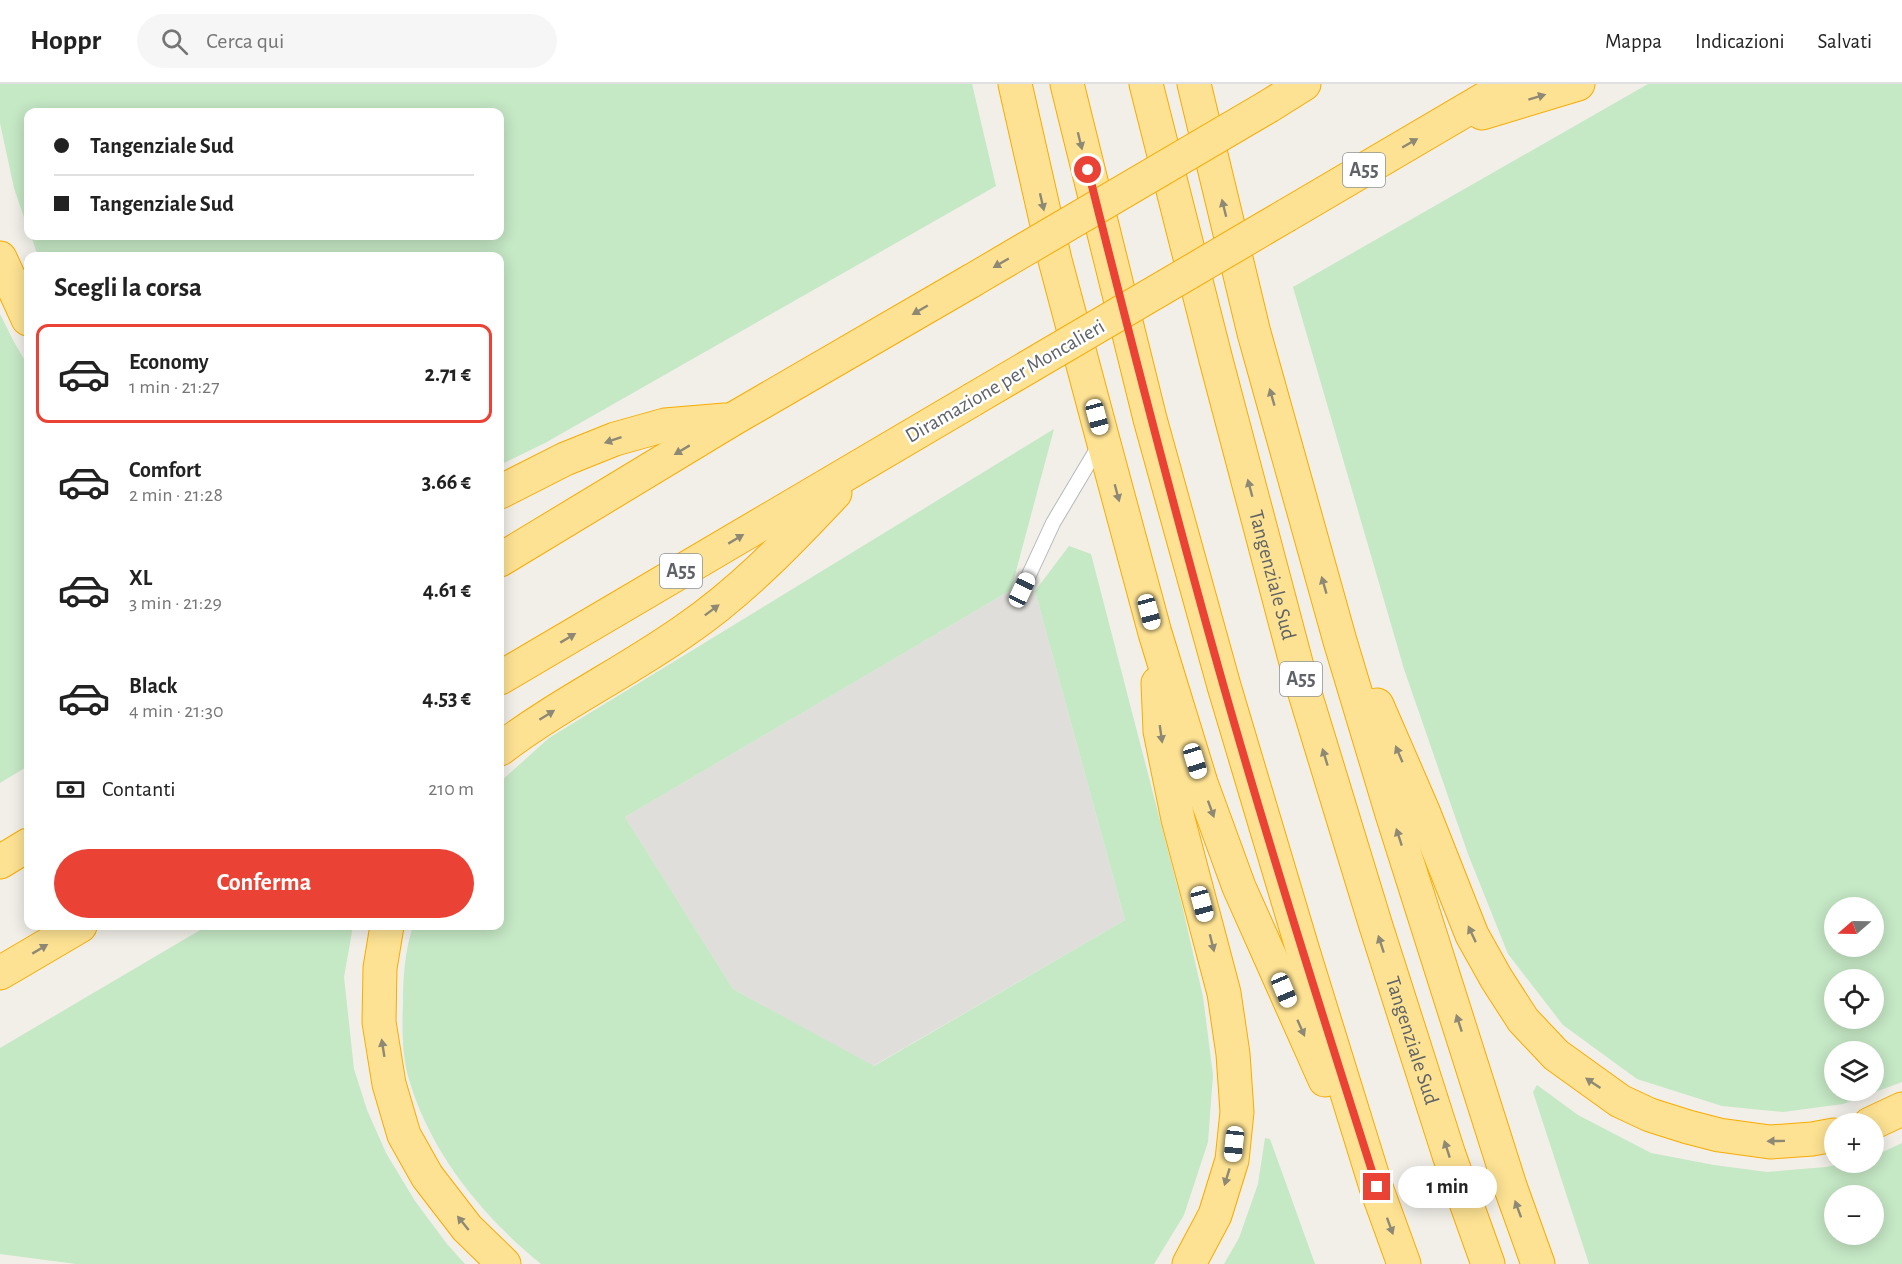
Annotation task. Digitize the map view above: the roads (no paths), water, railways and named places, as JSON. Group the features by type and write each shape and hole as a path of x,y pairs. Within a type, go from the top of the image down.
{"highway":[{"path":"1015,84 1055,260 1155,633 1201,783 1239,887 1302,1032 1377,1187"},
{"path":"1067,84 1150,419 1221,675 1302,951 1377,1187 1404,1264"},
{"name":"Tangenziale Sud","path":"1146,84 1299,674 1392,978 1449,1155 1488,1264"},
{"name":"A55","path":"1194,84 1254,333 1340,641"},
{"path":"504,558 732,419 1304,84"},
{"name":"Diramazione per Moncalieri","path":"504,676 1510,84"},
{"path":"1440,125 1578,84"},
{"path":"0,258 24,310"},
{"path":"504,490 565,459 615,439 665,425 732,419"},
{"path":"504,746 532,724 684,631 744,585 792,539 862,464"},
{"path":"1155,633 1160,731 1178,819 1224,993 1233,1054 1237,1112 1232,1160 1215,1215 1189,1264"},
{"path":"1340,641 1382,713 1472,935 1523,1020 1556,1055 1620,1101 1650,1115 1688,1127 1719,1135 1770,1142 1824,1137"},
{"path":"1340,641 1392,814 1510,1186 1538,1264"},
{"path":"0,862 24,847"},
{"path":"0,972 73,930"},
{"path":"386,930 380,968 379,1022 389,1084 404,1135 427,1176 467,1228 504,1264"},
{"path":"1884,1118 1902,1110"}],"lane":[{"path":"1022,590 1053,523 1103,440"}]}
